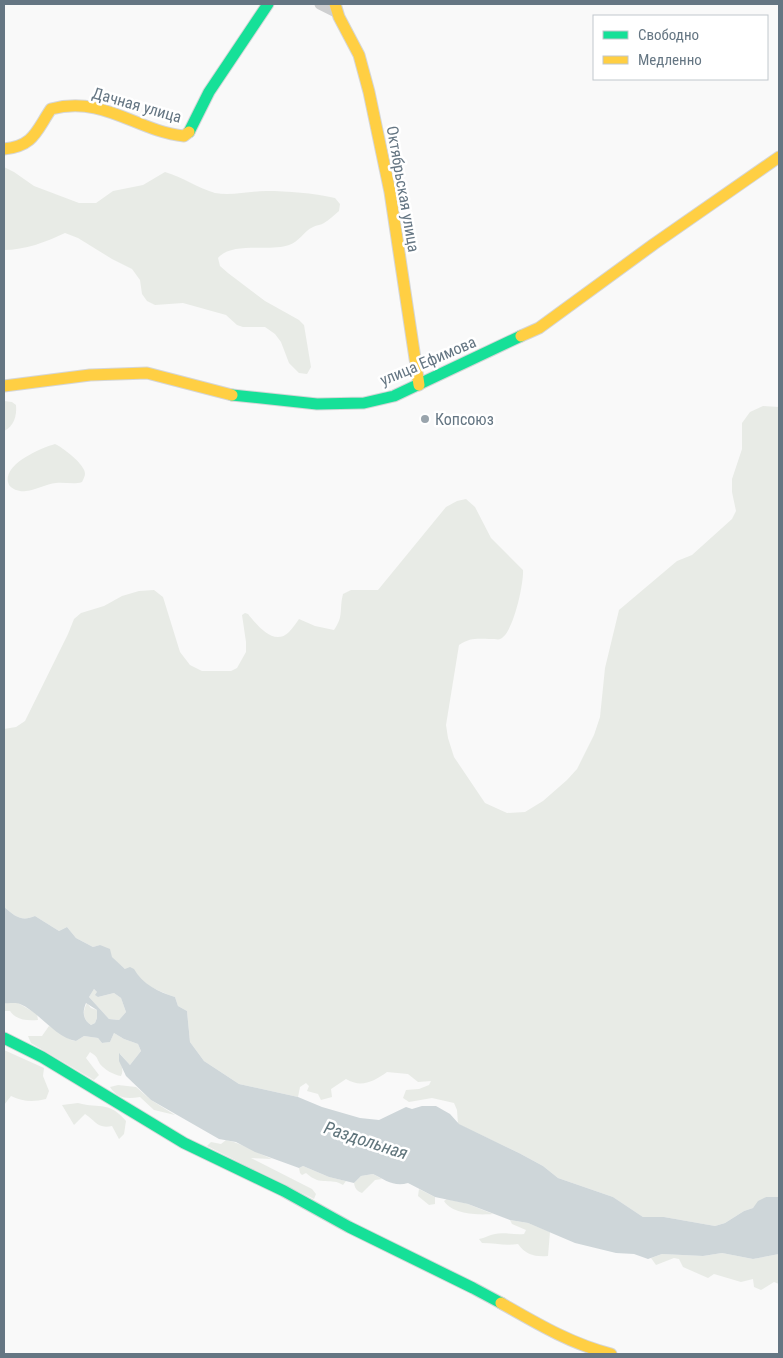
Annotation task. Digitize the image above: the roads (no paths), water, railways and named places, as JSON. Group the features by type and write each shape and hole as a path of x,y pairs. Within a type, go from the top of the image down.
{"street":[{"name":"Дачная улица","path":"4,149 22,147 34,137 51,109 70,104 109,112 165,132 184,136 190,131 209,92 268,4"},
{"path":"320,4 336,8"},
{"name":"Октябрьская улица","path":"336,8 360,57 378,131 419,385"},
{"name":"улица Ефимова","path":"4,386 90,375 147,373 225,394 282,401 317,404 364,403 394,396 539,328 654,244 779,157"},
{"path":"4,1038 42,1057 192,1147 284,1191 348,1227 473,1288 552,1332 595,1350 611,1354"}],"water":[{"name":"Раздольная","path":"4,907 22,918 35,916 59,931 67,927 76,938 93,947 100,945 110,949 112,957 125,969 130,967 134,969 152,987 175,997 178,1006 187,1011 190,1042 204,1061 239,1084 298,1097 322,1107 360,1118 379,1120 406,1107 412,1109 422,1106 436,1106 450,1114 459,1124 543,1166 558,1178 613,1197 643,1217 664,1217 715,1226 725,1223 744,1211 753,1208 758,1201 766,1197 779,1197 779,1254 753,1259 722,1253 703,1256 662,1254 648,1259 634,1254 616,1253 575,1243 528,1223 510,1220 468,1204 435,1197 408,1183 398,1184 386,1181 373,1174 361,1176 354,1183 329,1177 303,1166 299,1168 255,1152 236,1142 219,1139 151,1100 126,1076 119,1061 119,1053 130,1065 141,1051 138,1044 114,1033 110,1042 102,1043 98,1038 84,1036 76,1041 69,1039 18,1003 4,1003","holes":["94,989 97,992 95,995 98,997 114,993 121,998 126,1012 119,1020 109,1019 89,997","86,1003 97,1010 97,1018 95,1023 91,1025 84,1016"]}],"place":[{"name":"Копсоюз","path":"425,419"}]}
